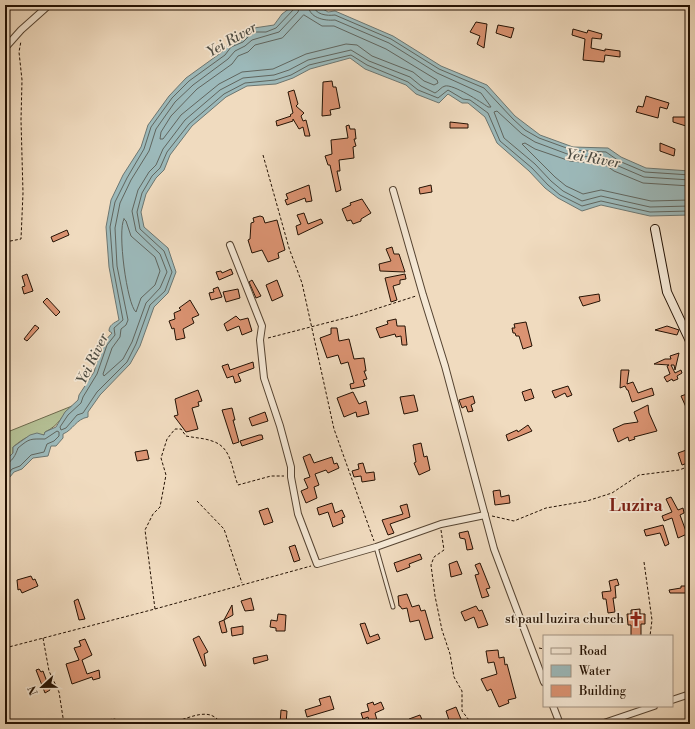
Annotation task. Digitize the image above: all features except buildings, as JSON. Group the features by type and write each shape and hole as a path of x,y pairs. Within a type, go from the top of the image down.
{"street":[{"path":"5,48 22,29 49,5"},
{"path":"393,190 463,428 494,549 543,679"},
{"path":"656,229 667,292 690,341"},
{"path":"230,245 262,326 260,340 264,378 280,426 291,467 291,476 298,514 317,564 376,547 441,524 485,515"},
{"path":"673,700 690,694"},
{"path":"553,707 560,724"},
{"path":"601,724 651,707"}],"lane":[{"path":"376,547 393,607"}],"path":[{"path":"5,242 21,239 22,233 22,80 19,52 22,29"},
{"path":"263,155 288,248 302,283 334,429 376,547"},
{"path":"260,340 357,315 412,296 423,295"},
{"path":"155,609 145,530 153,514 160,507 166,475 161,458 167,439 175,430 181,429 186,436 211,440 222,445 225,448 232,464 238,485 271,476 291,476"},
{"path":"485,515 514,521 546,508 587,501 612,493 639,475 679,470 690,466"},
{"path":"197,501 224,529 243,583"},
{"path":"441,524 444,550 434,557 431,565 435,596 442,630 450,654 454,677 462,691 462,711 472,724"},
{"path":"644,562 652,620 650,635"},
{"path":"5,648 155,609 243,583 317,564"},
{"path":"43,637 49,672 59,692 64,724"},
{"path":"158,724 174,722 198,713 219,719 222,724"},
{"path":"79,724 114,719 133,724"}],"green space":[{"path":"72,406 54,426 45,432 44,435 27,437 13,447 13,453 5,461 5,433"}],"water":[{"name":"Yei River","path":"294,5 316,5 328,12 335,11 393,36 441,66 487,85 515,116 540,135 573,147 608,148 621,157 646,168 690,171 690,215 650,216 601,205 582,211 558,198 545,188 529,171 497,143 485,117 468,103 462,103 448,94 439,103 416,94 406,85 365,69 350,58 310,69 293,78 276,84 247,86 226,97 192,126 170,155 164,170 156,178 146,194 141,212 144,227 168,248 176,272 168,293 154,307 140,346 130,364 100,395 88,412 88,417 77,422 63,434 63,438 56,446 51,446 48,456 33,458 22,469 14,472 5,483 5,461 13,453 13,447 30,435 37,433 44,435 45,432 56,427 65,412 78,400 79,395 94,372 103,343 112,333 109,331 110,327 119,320 109,267 106,227 111,200 123,175 141,147 148,125 169,96 186,78 222,52 229,43 241,39 254,28 274,25 282,14"}],"place":[{"name":"st paul luzira church","path":"636,619"}],"district":[{"name":"Luzira","path":"636,506"}]}
